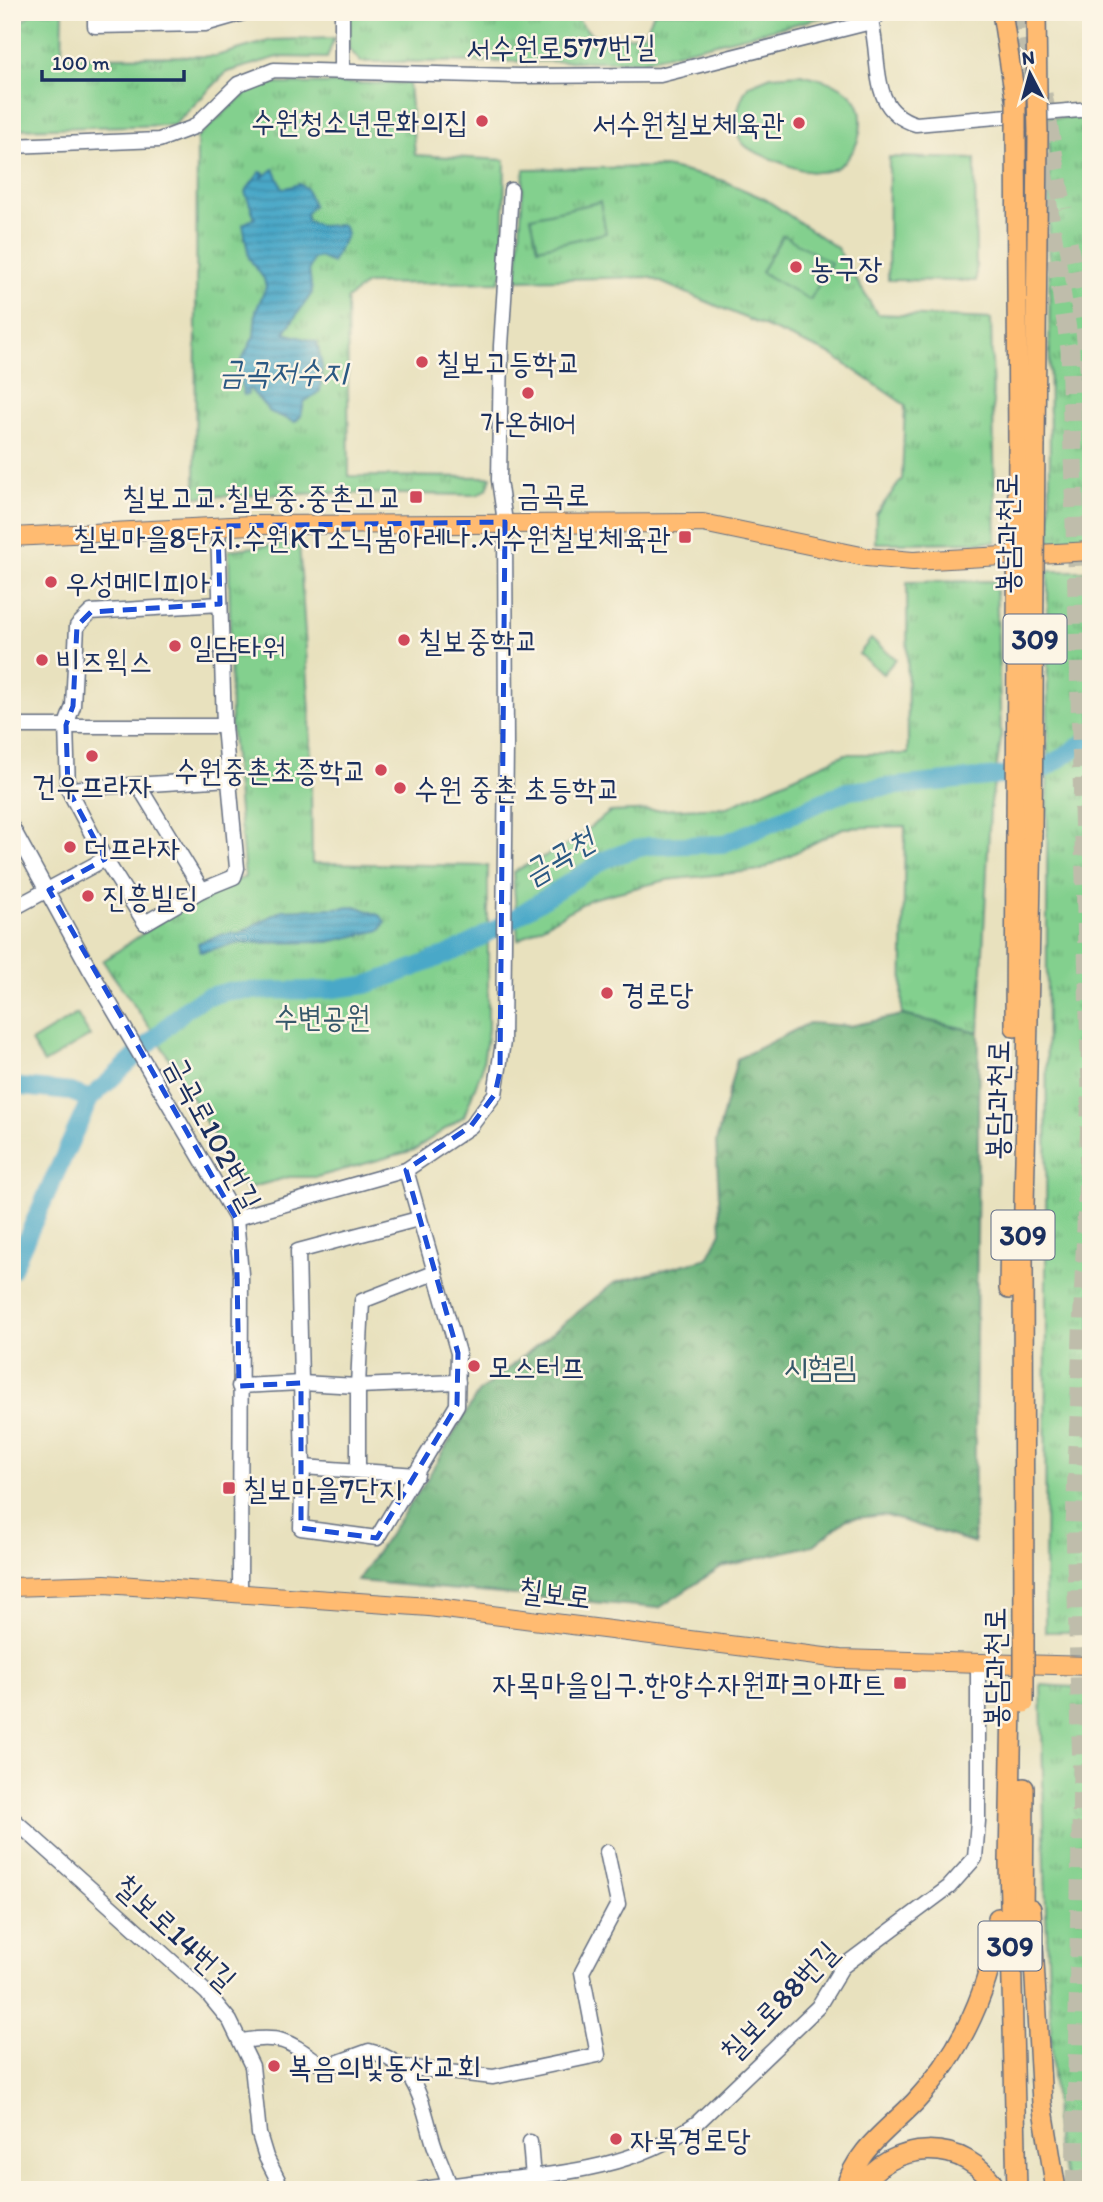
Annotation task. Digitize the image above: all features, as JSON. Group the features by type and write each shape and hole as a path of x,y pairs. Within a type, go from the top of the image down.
{"highway":[{"path":"1002,12 1016,100"},
{"name":"봉담과천로","path":"1016,12 1016,129 1027,446"},
{"name":"봉담과천로","path":"1017,2190 1018,1639 1009,1254 1015,1026 1024,832 1027,446 1038,133 1036,12"},
{"path":"845,2190 860,2158 876,2138 913,2104 940,2074 960,2038 981,1995 996,1947 999,1895 1016,1863"},
{"path":"1016,1863 1031,1908 1042,2103 1049,2161 1056,2190"},
{"name":"봉담과천로","path":"1016,1863 1030,2190"},
{"path":"858,2190 874,2171 893,2158 931,2149 955,2153 974,2164 990,2178 997,2190"}],"main road":[{"name":"금곡로","path":"12,537 218,526 505,522 703,523 866,557 913,561 1091,551"},
{"name":"칠보로","path":"12,1587 105,1584 443,1609 840,1659 1091,1666"}],"street":[{"path":"95,12 95,26 205,18 247,12"},
{"path":"342,12 342,72"},
{"name":"서수원로577번길","path":"12,146 159,140 194,127 238,85 274,70 660,75 876,17 883,97 892,113 900,119 916,124 1091,110"},
{"path":"236,1218 406,1170 471,1126 495,1094 503,1042 505,522 499,480 502,299 511,190"},
{"path":"218,526 224,726 237,867 234,877 202,890 145,923 105,859 68,789 66,725 74,706 77,626 90,612 220,604"},
{"path":"12,726 224,726"},
{"path":"68,789 230,779"},
{"path":"138,785 202,890"},
{"name":"금곡로102번길","path":"12,827 49,890 89,968 120,1016 236,1218 241,1274 240,1594"},
{"path":"12,909 105,859"},
{"path":"406,1170 458,1353 457,1405 377,1538 301,1528 303,1467 298,1251 418,1219"},
{"path":"358,1469 362,1301 435,1273"},
{"path":"239,1386 301,1383 358,1386 458,1382"},
{"path":"303,1467 417,1475"},
{"name":"칠보로88번길","path":"419,2190 579,2172 651,2150 678,2137 697,2123 818,2007 842,1967 962,1875 975,1858 978,1821 978,1662"},
{"path":"12,1820 204,1996 236,2037 246,2059 252,2085 255,2138 278,2190"},
{"name":"칠보로14번길","path":"12,1820 207,1993 242,2041 252,2066 259,2134 266,2157 284,2190"},
{"path":"242,2041 272,2036 297,2048 325,2067 369,2051 403,2067 493,2077 598,2055 582,1972 618,1904 607,1852"},
{"path":"403,2067 423,2099 446,2188"},
{"path":"530,2143 533,2178"}],"highlighted area":[{"path":"505,522 500,1071 495,1094 471,1126 406,1170 458,1353 457,1405 377,1538 301,1528 301,1383 239,1386 236,1218 49,890 105,859 68,789 66,725 73,706 77,626 91,612 220,604 218,526"}],"green space":[{"path":"34,12 63,12 62,54 98,57 216,56 272,40 334,38 327,58 278,57 227,72 174,125 13,129 12,29"},
{"path":"350,12 574,12 588,31 596,36 612,39 645,34 654,12 845,12 642,61 361,62 349,49"},
{"name":"서수원칠보체육관","path":"801,74 840,87 855,99 859,107 861,128 855,147 843,163 826,171 794,168 752,150 738,135 736,120 742,97 749,85 771,76"},
{"path":"409,83 415,155 505,160 503,270 499,282 366,284 347,299 349,476 491,477 487,489 477,495 332,493 195,497 197,138 255,84"},
{"path":"1091,117 1091,538 1050,542 1049,118"},
{"path":"889,157 975,159 976,281 888,280"},
{"path":"665,167 721,180 765,199 837,248 877,314 991,319 996,542 875,543 876,514 902,479 905,405 832,355 649,277 517,280 524,169"},
{"path":"600,202 606,233 538,248 531,217"},
{"name":"농구장","path":"783,235 831,263 810,300 761,272"},
{"name":"수변공원","path":"299,542 310,712 312,863 488,866 488,1030 482,1069 464,1116 414,1150 317,1177 289,1177 245,1189 157,1038 103,961 192,900 245,877 231,724 229,550"},
{"path":"1048,571 1091,571 1091,1632 1045,1632"},
{"path":"996,581 1001,739 990,809 979,1032 902,1015 905,826 843,828 761,870 667,880 591,899 518,940 513,872 567,845 610,812 727,807 845,754 908,754 907,582"},
{"path":"871,639 896,659 883,674 859,654"},
{"path":"77,1014 90,1036 44,1063 31,1042"},
{"name":"시험림","path":"902,1015 979,1032 974,1543 884,1515 847,1519 814,1545 721,1567 659,1608 357,1581 422,1487 478,1393 614,1283 708,1258 721,1232 716,1142 737,1059 809,1023 850,1026"},
{"path":"1041,1685 1091,1688 1091,2190 1070,2190 1056,2145 1046,1912"}],"water":[{"name":"금곡저수지","path":"274,169 283,189 299,184 306,188 313,205 306,214 307,221 320,226 343,225 347,234 332,263 320,257 313,259 309,270 312,293 284,333 317,342 322,367 320,391 304,402 301,416 295,422 270,412 250,389 247,390 248,394 244,395 237,369 254,336 256,311 266,287 264,279 249,258 243,224 255,218 245,192 260,172 264,173 261,178"},
{"path":"358,907 381,916 385,922 381,930 328,942 240,943 200,952 198,943 223,934 240,933 282,910"}],"waterway":[{"name":"금곡천","path":"12,1270 90,1099 188,1007 206,997 229,991 326,990 366,985 462,948 604,860 632,850 648,846 723,844 847,791 1028,773 1046,768 1091,738"},
{"name":"금곡천","path":"12,1086 71,1092 90,1099"}],"tunnel":[{"path":"1015,12 1032,108"},
{"path":"1043,94 1063,209"},
{"path":"1043,172 1070,349 1091,1089 1075,1527 1082,1773 1075,2190"},
{"path":"1068,242 1085,332 1091,386"}],"place":[{"name":"수원청소년문화의집","path":"482,121"},
{"name":"서수원칠보체육관","path":"799,123"},
{"name":"농구장","path":"796,267"},
{"name":"칠보고등학교","path":"422,362"},
{"name":"가온헤어","path":"528,393"},
{"name":"칠보고교.칠보중.중촌고교","path":"416,497"},
{"name":"칠보마을8단지.수원KT소닉붐아레나.서수원칠보체육관","path":"685,537"},
{"name":"우성메디피아","path":"51,582"},
{"name":"칠보중학교","path":"404,640"},
{"name":"일담타워","path":"175,646"},
{"name":"비즈윅스","path":"42,660"},
{"name":"건우프라자","path":"92,756"},
{"name":"수원중촌초증학교","path":"381,770"},
{"name":"수원 중촌 초등학교","path":"400,788"},
{"name":"더프라자","path":"70,847"},
{"name":"진흥빌딩","path":"88,896"},
{"name":"경로당","path":"607,993"},
{"name":"모스터프","path":"474,1366"},
{"name":"칠보마을7단지","path":"229,1488"},
{"name":"자목마을입구.한양수자원파크아파트","path":"900,1683"},
{"name":"복음의빛동산교회","path":"274,2066"},
{"name":"자목경로당","path":"616,2139"}]}
